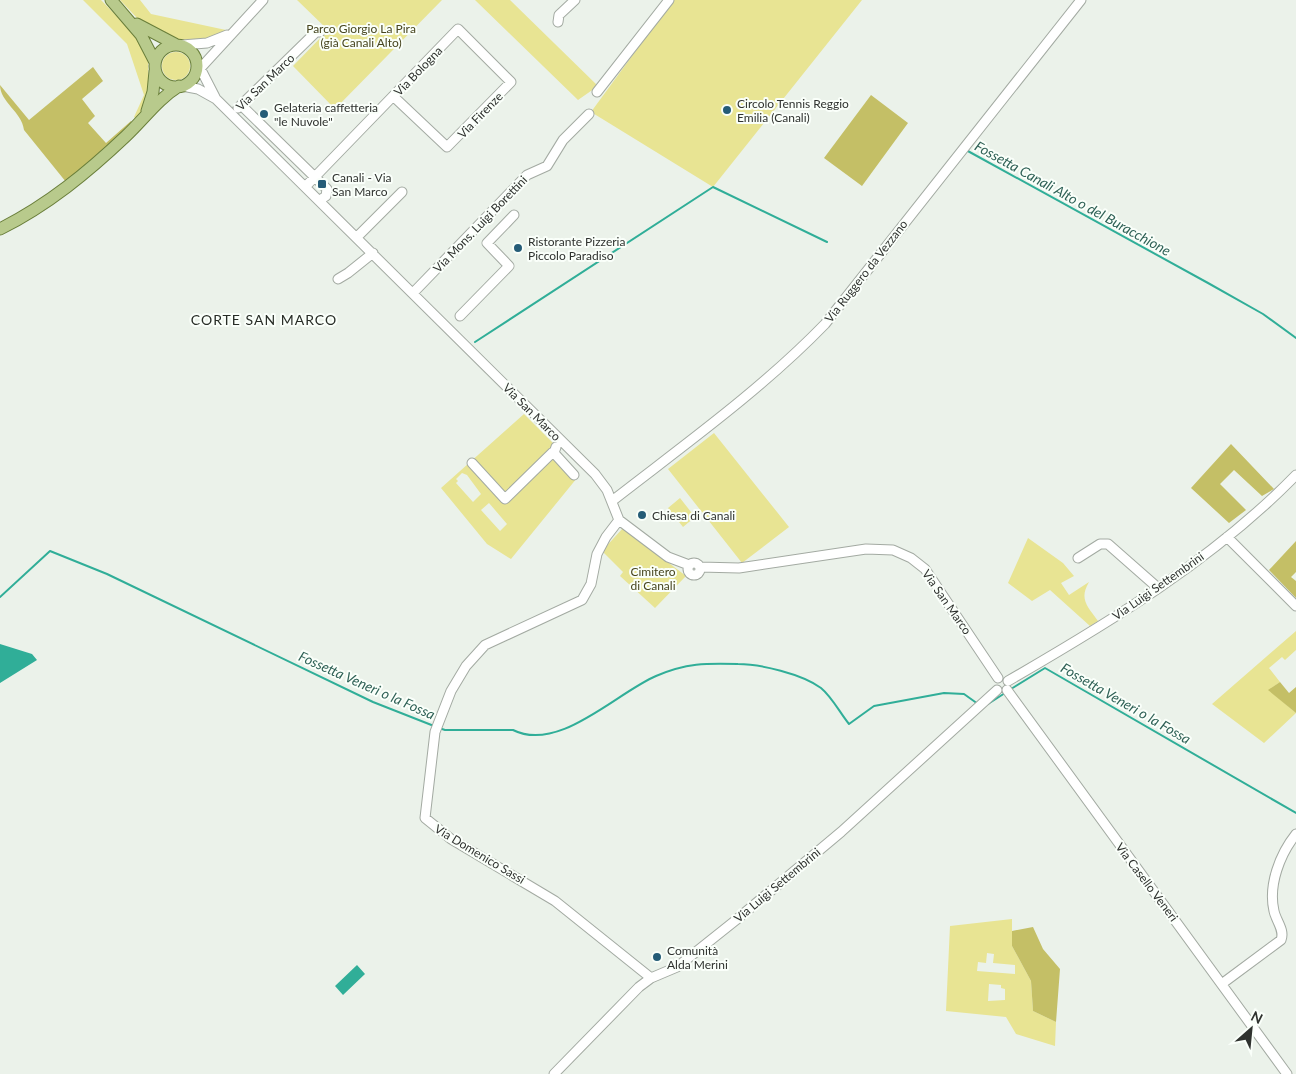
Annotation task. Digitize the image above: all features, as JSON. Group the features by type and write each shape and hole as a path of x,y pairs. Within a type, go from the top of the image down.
{"main road":[{"path":"111,0 127,17 147,44 163,82 180,86"},
{"path":"0,229 42,206 70,186 142,121 161,99 190,81 197,67 191,51 152,34 127,17"},
{"path":"142,121 152,97 155,66 160,52 178,45"}],"street":[{"path":"197,67 262,0"},
{"path":"558,22 560,15 575,0"},
{"path":"597,92 669,0"},
{"name":"Via Ruggero da Vezzano","path":"612,501 724,413 778,368 825,324 1081,0"},
{"name":"Via Bologna","path":"306,186 458,29"},
{"name":"Via Firenze","path":"393,96 447,147 511,82 458,29"},
{"path":"178,45 207,43 231,32"},
{"name":"Via San Marco","path":"232,114 316,32 320,32"},
{"name":"Via San Marco","path":"197,67 216,99 306,186 600,480 612,501 619,520 668,557 689,568 695,563 699,570 769,564 866,549 880,549 901,554 918,563 933,578 998,678"},
{"name":"Via San Marco","path":"180,86 198,89 216,99"},
{"path":"241,105 328,191 326,196 320,200"},
{"name":"Via Mons. Luigi Borettini","path":"413,293 527,175 547,166 563,140 588,114"},
{"path":"357,237 402,192"},
{"path":"448,328 509,266 487,243 514,215"},
{"path":"338,279 373,253"},
{"path":"472,463 505,499 554,452 561,441"},
{"path":"554,452 574,475"},
{"name":"Via Luigi Settembrini","path":"1008,688 1044,662 1158,588 1226,538 1263,509 1296,475"},
{"name":"Via Domenico Sassi","path":"619,520 597,554 591,584 582,600 486,645 466,666 451,691 435,732 424,818 451,839 554,902 651,978"},
{"path":"1226,538 1296,606"},
{"path":"1078,558 1100,544 1108,544 1158,588"},
{"path":"998,678 1004,678 1008,688 1003,692 997,690 994,684 998,678"},
{"name":"Via Casello Veneri","path":"1008,688 1127,856 1223,983 1287,1074"},
{"name":"Via Luigi Settembrini","path":"554,1074 630,996 651,978 677,967 743,914 841,832 997,690"},
{"path":"1223,983 1281,940 1282,931 1274,911 1274,888 1277,869 1296,834"}],"green space":[{"path":"83,0 101,0 138,38 148,57 149,98 137,120 134,117 144,95 127,44"},
{"path":"120,0 140,0 151,14 226,30 215,39 181,44 137,18"},
{"name":"Parco Giorgio La Pira (già Canali Alto)","path":"297,0 442,0 335,109 293,66 328,30"},
{"path":"475,0 510,0 598,86 578,100"},
{"name":"Circolo Tennis Reggio Emilia (Canali)","path":"673,0 862,0 713,187 591,112"},
{"path":"176,52 186,56 190,66 186,76 176,80 166,76 162,66 166,56"},
{"path":"524,414 557,447 554,453 577,478 511,559 487,544 441,488","holes":["462,473 467,475 481,494 473,502 456,483 458,481 456,479","489,503 507,524 500,531 481,510"]},
{"path":"714,433 789,527 742,563 668,469"},
{"path":"680,498 695,517 683,527 668,508"},
{"name":"Cimitero di Canali","path":"623,528 686,576 655,608 620,576 623,572 602,551"},
{"path":"1028,538 1063,563 1074,576 1061,583 1069,595 1089,582 1085,598 1088,607 1098,621 1090,626 1050,590 1032,601 1008,583"},
{"path":"1296,631 1296,650 1285,660 1282,657 1269,668 1280,682 1269,690 1296,713 1264,743 1212,704"},
{"path":"1012,919 1012,946 1031,981 1033,1011 1056,1022 1055,1046 1016,1034 1006,1017 946,1011 950,926","holes":["987,953 994,954 993,963 1015,965 1015,974 977,971 978,962 986,963","989,984 1001,985 1001,988 1005,989 1005,1000 988,1001"]}],"shaded area":[{"path":"93,67 103,81 82,99 95,116 88,123 106,143 131,121 135,127 66,182 24,130 19,118 3,97 0,85 29,120"},
{"path":"871,95 908,123 862,186 824,158"},
{"path":"1231,444 1274,489 1262,496 1234,470 1220,484 1246,510 1229,523 1191,488"},
{"path":"1296,541 1296,572 1291,577 1296,581 1296,598 1269,570"},
{"path":"0,644 32,654 37,660 0,683"},
{"path":"1280,682 1289,693 1296,687 1296,713 1268,690"},
{"path":"1033,927 1043,949 1060,969 1056,1022 1033,1011 1031,981 1012,946 1012,931"},
{"path":"357,965 365,974 343,995 335,986"}],"waterway":[{"name":"Fossetta Canali Alto o del Buracchione","path":"966,150 1263,314 1296,338"},
{"name":"Fossetta Canali Alto o del Buracchione","path":"475,342 713,187 827,242"},
{"name":"Fossetta Veneri o la Fossa","path":"0,597 50,551 107,574 373,702 434,726"},
{"name":"Fossetta Veneri o la Fossa","path":"439,728 445,730 513,730 531,735 549,734 568,728 587,718 656,676 677,668 706,664 758,666 803,678 821,688 849,724 874,706 944,693 964,694 978,704"},
{"name":"Fossetta Veneri o la Fossa","path":"1011,689 1045,668 1296,813"},
{"name":"Fossetta Veneri o la Fossa","path":"988,704 1005,693"}],"place":[{"name":"Circolo Tennis Reggio Emilia (Canali)","path":"727,110"},
{"name":"Gelateria caffetteria \"le Nuvole\"","path":"264,114"},
{"name":"Canali - Via San Marco","path":"322,184"},
{"name":"Ristorante Pizzeria Piccolo Paradiso","path":"518,248"},
{"name":"Chiesa di Canali","path":"642,515"},
{"name":"Comunità Alda Merini","path":"657,957"}],"district":[{"name":"CORTE SAN MARCO","path":"264,319"}]}
